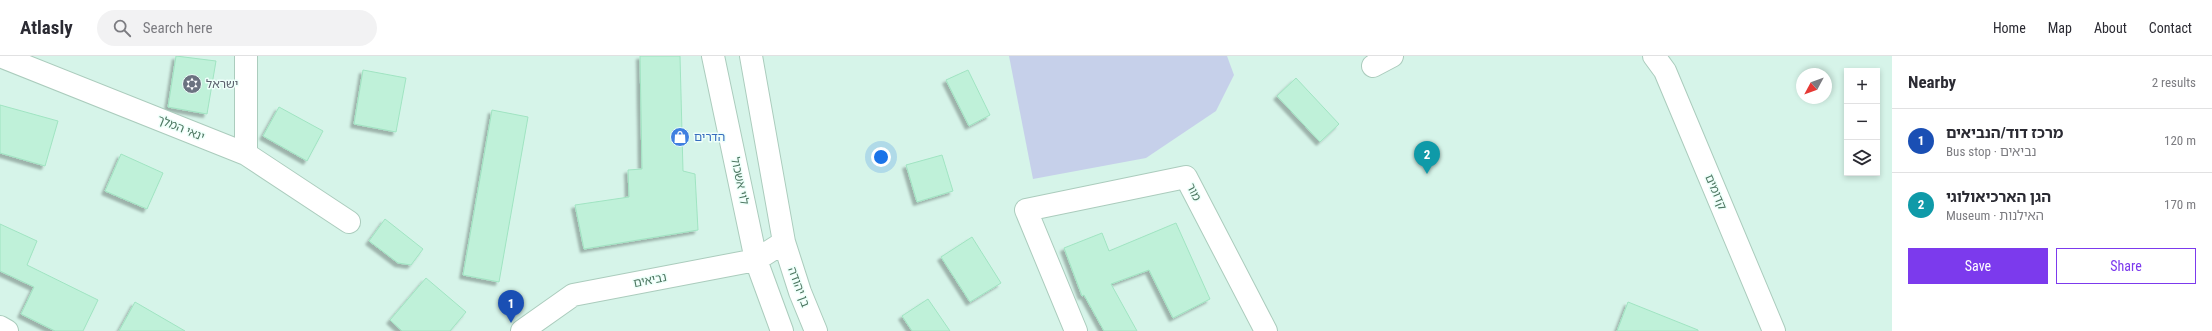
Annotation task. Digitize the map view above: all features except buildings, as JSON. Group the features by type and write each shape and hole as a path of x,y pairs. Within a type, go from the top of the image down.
{"street":[{"name":"ינאי המלך","path":"0,56 246,154 349,222"},
{"path":"246,56 246,154"},
{"name":"לוי אשכול","path":"713,56 756,260"},
{"path":"751,56 784,242"},
{"path":"1373,66 1392,56"},
{"name":"קדומים","path":"1654,56 1665,71 1774,331"},
{"name":"מור","path":"1076,331 1026,210 1186,177 1266,331"},
{"name":"נביאים","path":"522,331 573,295 756,260 784,242"},
{"name":"בן יהודה","path":"784,242 800,292 816,331"},
{"path":"756,260 782,331"},
{"path":"0,327 8,331"}],"shaded area":[{"path":"0,56 1892,56 1892,331 0,331"},
{"path":"1009,56 1227,56 1234,75 1216,111 1146,158 1033,179"}],"place":[{"name":"ישראל","path":"192,84"},
{"name":"הדרים","path":"680,137"},
{"name":"הגן הארכיאולוגי","path":"1427,174"},
{"name":"מרכז דוד/הנביאים","path":"511,323"}]}
